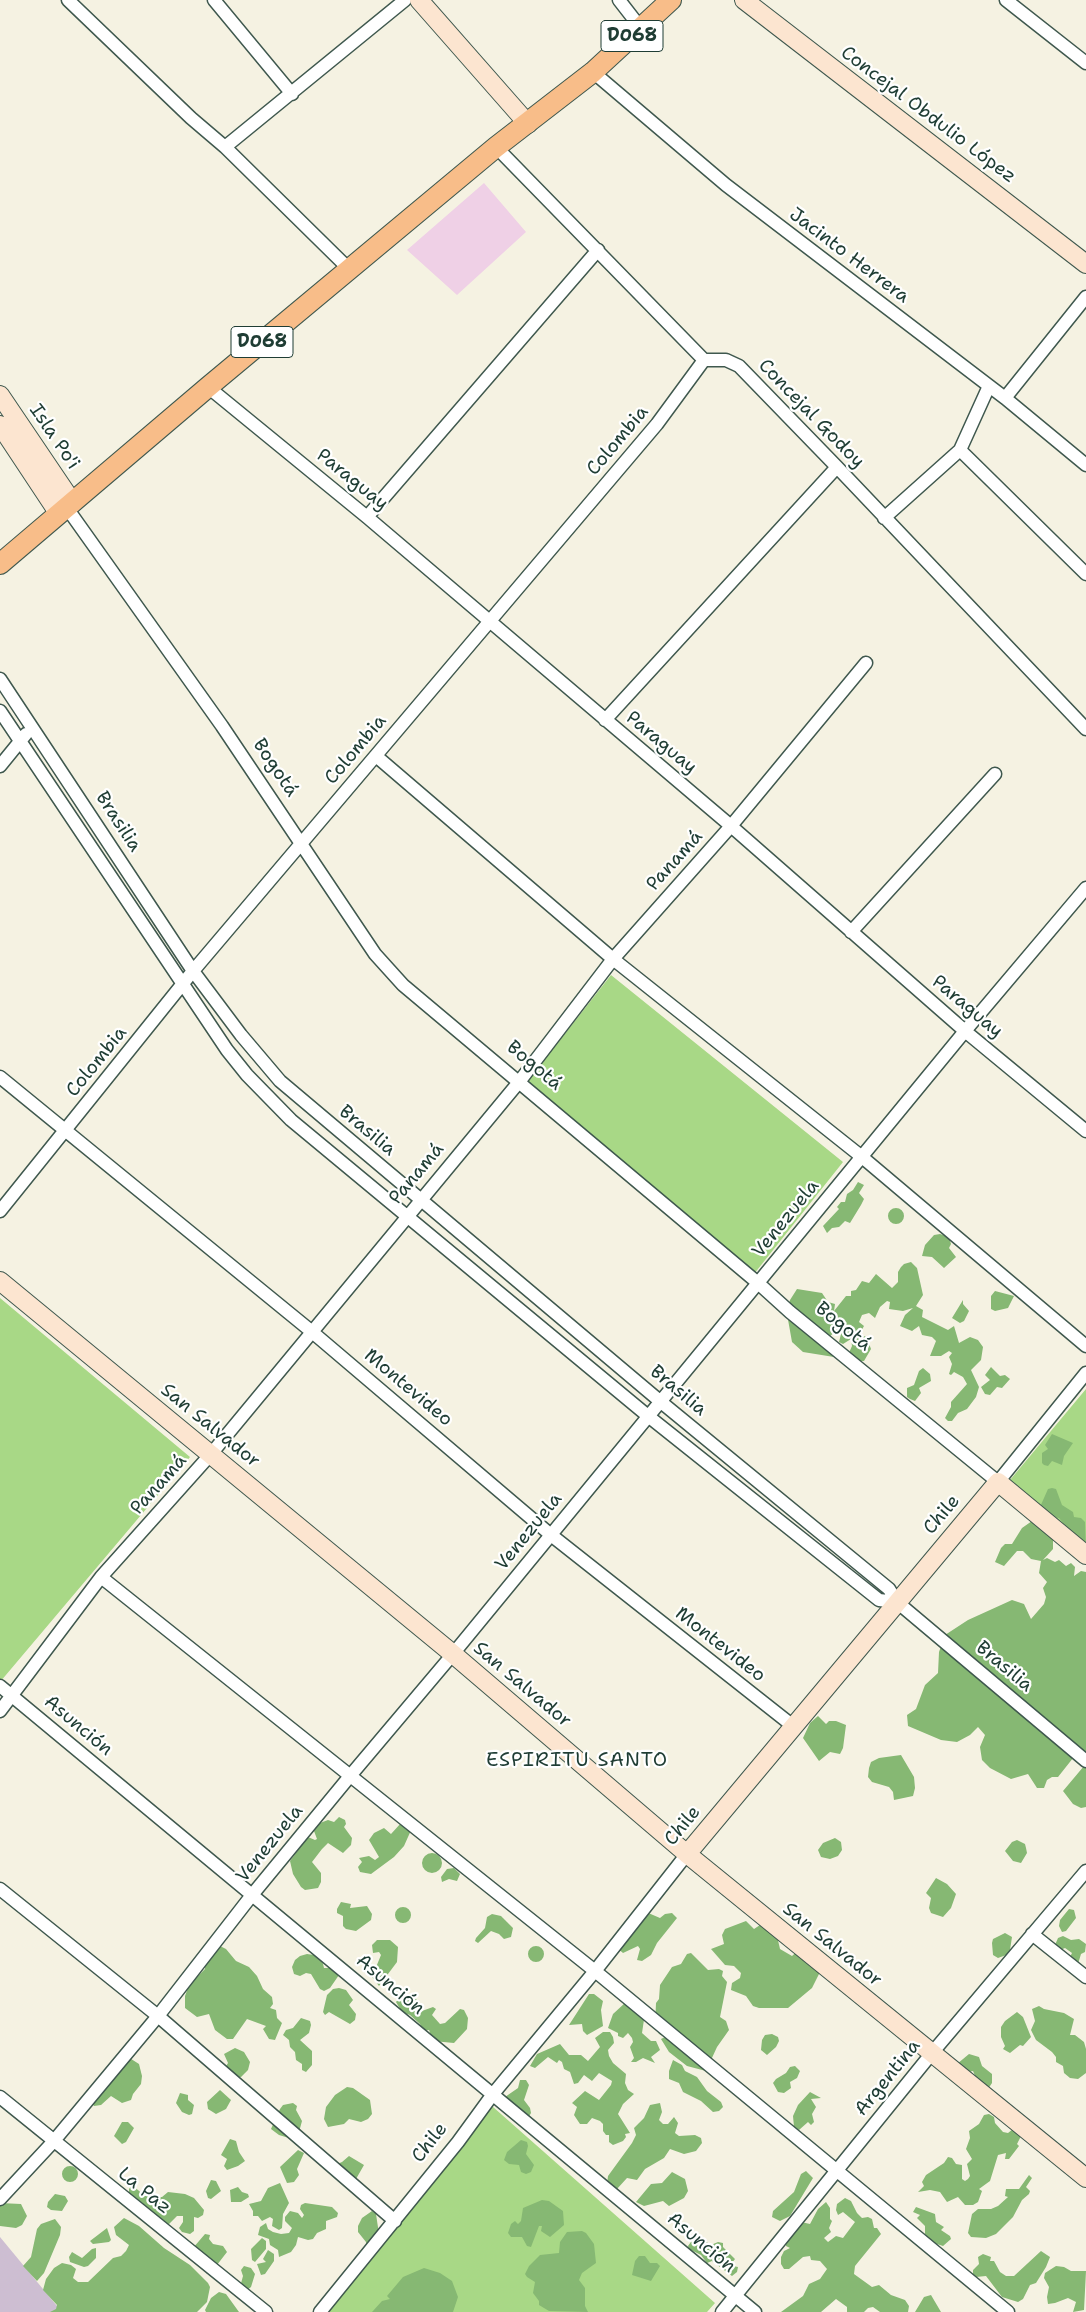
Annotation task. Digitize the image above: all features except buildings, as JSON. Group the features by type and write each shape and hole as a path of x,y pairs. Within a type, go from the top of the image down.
{"main road":[{"name":"D068","path":"0,564 208,387 496,147 593,72 670,0"}],"street":[{"path":"68,0 191,118 225,147 350,270"},
{"path":"214,0 292,94"},
{"path":"225,147 405,0"},
{"path":"419,0 528,124"},
{"path":"619,0 640,28"},
{"name":"Concejal Obdulio López","path":"744,0 1086,264"},
{"path":"1006,0 1086,63"},
{"name":"Jacinto Herrera","path":"593,72 726,185 1005,398 1086,465"},
{"path":"496,147 704,360"},
{"path":"367,517 598,250"},
{"path":"1005,398 1086,297"},
{"name":"Concejal Godoy","path":"704,360 726,360 739,366 837,466 1086,730"},
{"name":"Colombia","path":"0,1211 194,971 489,620 657,424 704,360"},
{"path":"884,518 960,450 989,386"},
{"name":"Paraguay","path":"208,387 489,620 604,720 731,826 965,1031 1086,1131"},
{"name":"Isla Po'i","path":"0,395 66,508"},
{"name":"Isla Po'i","path":"0,425 66,508"},
{"path":"960,450 1086,574"},
{"path":"604,720 837,466"},
{"name":"Bogotá","path":"66,508 222,726 374,954 403,985 790,1312 1086,1555"},
{"name":"Panamá","path":"0,1711 101,1576 211,1454 406,1216 519,1082 614,958 731,826 866,663"},
{"name":"Brasilia","path":"0,679 194,971 241,1036 280,1081 661,1402 889,1589 897,1602 1086,1761"},
{"name":"Brasilia","path":"0,711 227,1050 253,1082 291,1120 648,1416 837,1568 879,1600 897,1602"},
{"path":"0,766 20,740 33,727"},
{"path":"376,756 614,958 862,1157 1086,1346"},
{"path":"851,932 995,774"},
{"path":"113,880 127,870"},
{"name":"Venezuela","path":"0,2199 52,2142 158,2016 252,1895 661,1402 965,1031 1086,888"},
{"name":"Montevideo","path":"0,1077 311,1331 551,1535 793,1726"},
{"name":"San Salvador","path":"0,1281 452,1654 687,1854 1086,2178"},
{"path":"532,1320 545,1305"},
{"name":"Chile","path":"320,2312 687,1854 998,1482 1086,1373"},
{"path":"772,1515 782,1502"},
{"path":"837,1568 848,1555"},
{"path":"101,1576 595,1971 1008,2312"},
{"name":"Asunción","path":"0,1686 755,2312"},
{"name":"Argentina","path":"722,2312 932,2053 1086,1871"},
{"path":"0,1889 158,2016 395,2220"},
{"path":"1032,1934 1086,1977"},
{"name":"La Paz","path":"0,2098 52,2142 266,2312"}],"shaded area":[{"path":"484,183 526,232 457,295 407,250"},
{"path":"0,2237 62,2312 0,2312"}],"green space":[{"path":"611,975 843,1162 754,1274 524,1086"},
{"path":"858,1182 864,1185 859,1193 864,1199 861,1205 850,1223 845,1221 839,1227 832,1228 827,1233 823,1226 839,1209 837,1207 841,1202 845,1202 847,1194 853,1190"},
{"path":"893,1208 899,1208 904,1213 902,1222 893,1224 888,1219 888,1213"},
{"path":"940,1234 949,1237 951,1244 949,1248 956,1257 944,1268 932,1257 922,1256 925,1245 934,1235"},
{"path":"911,1262 917,1268 923,1295 916,1306 923,1310 922,1317 948,1330 954,1326 959,1343 970,1337 978,1340 983,1347 981,1360 971,1370 979,1387 976,1397 967,1409 958,1413 952,1421 948,1421 945,1418 951,1407 951,1402 967,1384 963,1377 954,1372 951,1375 949,1374 952,1364 949,1357 952,1353 949,1351 941,1356 930,1356 936,1341 932,1337 922,1335 919,1326 912,1331 900,1326 905,1315 913,1308 903,1311 889,1309 890,1302 887,1301 880,1307 875,1318 869,1313 862,1315 859,1322 864,1326 859,1335 861,1338 865,1336 867,1338 871,1349 864,1361 859,1361 848,1355 852,1346 851,1339 843,1344 839,1342 841,1334 836,1331 829,1337 834,1357 803,1352 792,1342 787,1314 790,1300 797,1289 822,1293 828,1302 835,1304 834,1311 846,1296 851,1296 851,1291 856,1290 862,1281 869,1283 876,1274 892,1288 898,1282 898,1272 901,1267"},
{"path":"995,1291 1014,1296 1008,1308 995,1311 991,1309 991,1296"},
{"path":"0,1298 190,1457 0,1682"},
{"path":"963,1300 963,1304 969,1311 964,1321 960,1323 952,1318"},
{"path":"991,1367 1000,1376 1005,1375 1010,1379 1002,1388 997,1387 990,1395 985,1394 981,1387 990,1380 985,1375"},
{"path":"923,1368 930,1374 931,1381 919,1388 921,1393 915,1401 907,1397 907,1388 914,1385 919,1371"},
{"path":"1086,1389 1086,1543 1010,1480"},
{"path":"1052,1434 1073,1443 1064,1456 1062,1465 1052,1461 1048,1466 1042,1463 1042,1453 1048,1449 1045,1445"},
{"path":"1048,1489 1056,1489 1062,1505 1073,1512 1074,1517 1081,1518 1085,1522 1086,1550 1059,1518 1051,1517 1040,1507"},
{"path":"1032,1521 1053,1537 1053,1549 1043,1560 1047,1558 1055,1562 1059,1560 1066,1566 1071,1563 1075,1567 1074,1576 1081,1571 1086,1572 1086,1807 1081,1808 1073,1804 1063,1791 1084,1766 1077,1753 1058,1777 1052,1777 1047,1780 1044,1788 1037,1788 1028,1774 1011,1779 990,1768 982,1760 980,1747 985,1735 978,1727 970,1735 957,1742 941,1740 908,1726 907,1715 916,1709 925,1685 938,1673 939,1652 945,1635 968,1620 1012,1600 1024,1604 1031,1619 1044,1604 1046,1597 1043,1588 1047,1582 1039,1573 1041,1561 1031,1559 1023,1551 1017,1551 1004,1566 995,1562 1001,1548 1005,1544 1012,1544 1022,1528"},
{"path":"818,1716 826,1724 829,1721 836,1721 846,1725 843,1748 840,1754 830,1752 819,1761 803,1738 810,1723"},
{"path":"901,1755 914,1777 915,1788 913,1796 894,1800 893,1792 889,1787 872,1782 868,1777 869,1768 871,1762 879,1758"},
{"path":"339,1817 345,1820 346,1824 344,1827 352,1838 351,1845 343,1853 328,1843 312,1862 321,1873 321,1882 318,1888 305,1890 293,1874 290,1861 308,1837 317,1839 314,1831 320,1823 328,1820 334,1822"},
{"path":"401,1823 412,1828 404,1846 394,1857 371,1874 360,1872 358,1867 362,1862 359,1858 369,1856 375,1860 379,1857 369,1840 374,1833 384,1828 391,1834"},
{"path":"835,1838 841,1842 842,1850 838,1856 830,1859 821,1857 818,1850 823,1843"},
{"path":"1017,1840 1025,1844 1027,1853 1021,1863 1013,1861 1005,1851 1012,1842"},
{"path":"432,1853 439,1856 442,1863 439,1870 432,1873 425,1870 422,1863 425,1856"},
{"path":"454,1868 460,1874 457,1881 449,1879 442,1882 441,1877 447,1869"},
{"path":"936,1878 947,1884 956,1894 951,1908 943,1917 931,1913 929,1908 931,1898 926,1893"},
{"path":"341,1902 351,1904 350,1908 367,1906 372,1914 371,1920 356,1931 346,1929 343,1926 343,1916 337,1913"},
{"path":"403,1907 411,1915 403,1923 395,1915"},
{"path":"639,1909 660,1918 665,1914 672,1913 677,1918 657,1943 651,1955 642,1961 637,1960 640,1949 638,1946 623,1953 616,1947 629,1918"},
{"path":"1069,1909 1074,1910 1076,1918 1066,1931 1062,1932 1059,1926 1060,1920"},
{"path":"492,1914 501,1916 513,1928 511,1937 504,1939 499,1934 491,1931 478,1943 475,1941 476,1938 485,1928 487,1917"},
{"path":"746,1921 754,1929 763,1923 777,1936 780,1949 792,1956 801,1948 820,1972 812,1988 788,2008 759,2008 753,2006 746,1996 731,1990 732,1983 740,1978 741,1973 734,1966 725,1965 711,1949 724,1944 722,1935 725,1929"},
{"path":"1005,1933 1012,1937 1009,1954 998,1958 993,1955 993,1939"},
{"path":"1063,1936 1071,1940 1079,1939 1086,1944 1085,1952 1081,1954 1078,1964 1069,1959 1072,1953 1065,1948 1058,1951 1055,1945 1058,1938"},
{"path":"377,1940 390,1940 398,1947 397,1962 379,1986 372,1977 381,1955 379,1952 373,1953 372,1945"},
{"path":"220,1946 226,1949 236,1961 249,1967 257,1976 263,1989 272,1997 273,2004 270,2008 276,2010 277,2018 282,2023 275,2040 269,2039 263,2029 266,2026 247,2019 233,2039 227,2039 215,2030 209,2014 197,2017 185,2008 185,1996 189,1985 205,1969 204,1955"},
{"path":"536,1946 542,1948 544,1954 542,1960 536,1962 530,1960 528,1954 530,1948"},
{"path":"691,1953 708,1970 719,1969 723,1971 722,1976 727,1982 720,2017 726,2021 729,2030 717,2047 706,2071 687,2066 669,2052 661,2039 665,2037 659,2034 655,2026 656,2003 659,1999 660,1985 672,1967 681,1964 687,1954"},
{"path":"307,1954 314,1955 322,1960 324,1968 331,1968 339,1975 330,1988 324,1991 320,1989 311,1974 306,1973 300,1976 294,1974 292,1967 295,1960"},
{"path":"333,1989 346,1990 353,2000 349,2005 356,2014 355,2020 350,2024 329,2012 325,2015 323,2012 327,1995"},
{"path":"589,1994 594,1994 603,2001 601,2010 603,2026 587,2035 583,2031 582,2024 569,2025"},
{"path":"400,1997 416,1999 421,2004 422,2011 433,2007 436,2009 432,2015 440,2024 445,2023 460,2009 464,2010 468,2018 467,2029 454,2043 433,2041 429,2030 423,2031 420,2024 410,2015 402,2012 396,2002"},
{"path":"626,2002 645,2013 642,2033 651,2041 656,2041 660,2050 651,2057 655,2063 643,2058 636,2062 631,2062 634,2058 630,2047 633,2042 632,2038 628,2033 623,2038 618,2036 618,2033 608,2028 613,2014"},
{"path":"1039,2006 1044,2009 1064,2013 1074,2019 1070,2035 1075,2035 1084,2042 1086,2049 1086,2073 1078,2079 1070,2078 1064,2073 1063,2066 1056,2062 1056,2057 1052,2052 1036,2040 1031,2030 1035,2021 1032,2009"},
{"path":"1017,2012 1023,2017 1031,2037 1023,2046 1020,2045 1010,2053 1003,2049 1005,2046 1001,2037 1001,2027 1005,2021"},
{"path":"301,2018 310,2021 311,2025 309,2033 300,2040 312,2051 312,2065 306,2072 302,2070 302,2064 296,2060 295,2052 290,2047 289,2040 283,2035 286,2030 293,2028"},
{"path":"603,2032 610,2032 613,2037 614,2043 608,2050 609,2056 613,2063 626,2074 625,2083 628,2090 634,2094 623,2104 618,2114 630,2133 625,2134 626,2137 623,2141 613,2145 609,2142 609,2135 606,2135 603,2131 603,2124 600,2121 592,2118 587,2124 580,2124 574,2115 577,2107 572,2103 585,2091 599,2100 612,2081 599,2073 592,2081 584,2075 578,2083 574,2084 570,2072 564,2069 562,2062 559,2060 557,2063 548,2057 535,2068 530,2066 537,2054 560,2044 569,2055 581,2055 588,2061 600,2047 595,2038"},
{"path":"772,2034 778,2037 779,2041 776,2047 767,2055 761,2050 762,2040 765,2035"},
{"path":"235,2048 244,2052 250,2062 248,2070 241,2077 235,2077 225,2068 228,2063 224,2054"},
{"path":"969,2054 979,2057 982,2066 992,2074 992,2083 988,2089 976,2078 973,2071 968,2072 957,2064"},
{"path":"128,2057 139,2064 142,2076 141,2084 131,2100 122,2103 111,2096 101,2105 94,2106 92,2103"},
{"path":"673,2060 682,2065 685,2071 697,2077 707,2091 721,2102 723,2107 719,2111 713,2112 701,2101 683,2092 679,2083 669,2079 669,2071"},
{"path":"795,2066 800,2071 797,2078 790,2082 791,2088 784,2093 778,2092 773,2083 786,2073 790,2067"},
{"path":"520,2080 526,2080 529,2085 524,2100 530,2108 531,2113 528,2118 505,2097 518,2088"},
{"path":"347,2087 353,2088 370,2100 372,2114 368,2119 361,2122 349,2119 344,2124 328,2127 324,2119 326,2107 335,2095"},
{"path":"220,2090 231,2100 226,2109 216,2114 208,2109 207,2102"},
{"path":"810,2092 821,2098 811,2099 816,2107 812,2114 814,2122 811,2125 808,2122 799,2130 794,2127 793,2116 798,2105"},
{"path":"180,2093 188,2095 188,2100 194,2105 192,2114 189,2115 182,2112 176,2103"},
{"path":"484,2099 715,2303 707,2312 329,2312"},
{"path":"293,2103 297,2106 296,2110 302,2121 299,2132 289,2138 279,2135 271,2129 283,2105"},
{"path":"660,2103 662,2112 659,2120 663,2124 668,2124 674,2117 678,2123 675,2133 679,2136 695,2135 701,2138 702,2143 696,2151 684,2154 670,2149 664,2158 645,2169 637,2180 627,2178 617,2189 611,2188 607,2184 608,2176 632,2143 636,2135 634,2128 644,2118 650,2105"},
{"path":"989,2114 994,2117 995,2123 1003,2132 1008,2133 1013,2129 1022,2134 1017,2144 1019,2146 1009,2159 1005,2159 1006,2153 998,2155 990,2181 979,2189 982,2191 978,2202 973,2205 965,2205 958,2197 947,2202 940,2192 930,2190 918,2192 924,2186 922,2182 926,2175 944,2163 948,2157 952,2158 956,2164 962,2165 962,2179 965,2181 968,2179 970,2176 967,2164 972,2159 966,2149 970,2138 969,2131 979,2124 984,2115"},
{"path":"122,2122 128,2122 134,2128 126,2142 122,2144 114,2136"},
{"path":"230,2139 236,2141 239,2152 245,2161 227,2170 224,2166 227,2159 221,2155"},
{"path":"521,2140 527,2142 526,2154 534,2165 531,2172 526,2174 521,2172 519,2165 509,2164 504,2160 507,2152"},
{"path":"298,2150 304,2153 297,2169 299,2175 294,2182 287,2183 280,2167"},
{"path":"349,2156 364,2165 356,2179 346,2185 339,2180 335,2165"},
{"path":"70,2166 76,2168 78,2174 76,2180 70,2182 64,2180 62,2174 64,2168"},
{"path":"806,2171 813,2178 790,2216 780,2221 772,2217 773,2211 794,2192 801,2174"},
{"path":"672,2172 685,2179 688,2191 684,2198 669,2206 663,2201 644,2206 636,2202 651,2184 662,2183"},
{"path":"1029,2175 1032,2178 1026,2187 1030,2191 1029,2194 1022,2200 1013,2217 996,2234 986,2238 971,2237 968,2233 972,2214 978,2209 991,2209 998,2206 1008,2197 1005,2196 1006,2189 1019,2189"},
{"path":"211,2180 216,2181 221,2191 211,2199 208,2198 206,2191"},
{"path":"280,2183 289,2203 283,2214 282,2228 279,2230 272,2226 273,2219 270,2217 262,2221 258,2216 253,2216 253,2211 249,2204 261,2201 268,2188"},
{"path":"132,2185 145,2196 162,2197 168,2192 185,2194 194,2198 204,2210 203,2215 198,2218 194,2217 194,2231 190,2234 182,2232 179,2228 183,2222 183,2216 177,2216 168,2225 129,2195 129,2189"},
{"path":"238,2187 242,2192 248,2194 249,2197 241,2202 231,2202 230,2190"},
{"path":"55,2194 65,2196 68,2201 62,2211 51,2210 47,2207 48,2202"},
{"path":"845,2198 851,2201 862,2218 868,2217 872,2219 874,2228 877,2228 881,2234 855,2266 854,2274 872,2287 879,2285 891,2295 905,2300 909,2306 908,2312 880,2312 873,2307 868,2308 864,2312 847,2312 847,2307 836,2299 821,2312 781,2312 803,2296 809,2284 820,2279 827,2269 820,2261 811,2260 810,2256 803,2257 789,2269 784,2269 781,2264 781,2257 784,2251 790,2248 786,2246 786,2238 801,2222 810,2224 818,2209 826,2202 830,2208 830,2219 832,2221 829,2228 831,2232 824,2238 828,2242 836,2236 843,2238 855,2222 843,2212 838,2215 836,2210 837,2204"},
{"path":"542,2200 549,2201 563,2211 564,2225 550,2237 541,2231 542,2226 539,2226 531,2247 527,2246 522,2237 511,2237 508,2233 511,2224 515,2221 518,2224 521,2221 523,2208"},
{"path":"0,2203 21,2204 27,2216 22,2225 16,2228 0,2226"},
{"path":"305,2203 332,2207 338,2213 337,2217 326,2221 326,2229 317,2233 313,2239 308,2240 298,2237 296,2245 291,2252 279,2257 278,2250 270,2245 269,2239 258,2235 260,2227 266,2223 268,2229 273,2232 289,2233 292,2228 285,2221 285,2217 290,2211 298,2213 302,2218 304,2215 300,2209 301,2205"},
{"path":"916,2207 935,2214 936,2222 944,2227 941,2230 950,2236 951,2239 943,2246 931,2242 925,2234 925,2226 917,2218 920,2215 913,2212"},
{"path":"372,2211 376,2214 379,2234 366,2246 366,2242 358,2232 358,2226 362,2218"},
{"path":"124,2218 139,2226 164,2248 190,2265 208,2283 210,2287 207,2302 197,2312 50,2312 56,2309 57,2305 43,2290 46,2279 54,2268 62,2263 71,2265 76,2269 73,2278 78,2282 88,2282 113,2258 121,2256 126,2251 129,2245 116,2235 114,2227"},
{"path":"55,2219 61,2227 60,2235 44,2273 37,2281 23,2266 31,2257 37,2229 41,2224"},
{"path":"107,2228 111,2240 109,2242 93,2244 90,2241"},
{"path":"582,2231 586,2233 594,2244 596,2263 582,2273 579,2280 585,2288 585,2306 588,2312 549,2311 539,2305 539,2301 533,2293 535,2282 525,2274 529,2266 540,2255 559,2253 560,2242 567,2232"},
{"path":"205,2234 210,2235 209,2239 213,2244 223,2246 227,2252 210,2274 207,2274 193,2248"},
{"path":"696,2235 711,2245 718,2242 723,2243 723,2247 735,2259 732,2263 733,2266 738,2267 737,2272 732,2276 712,2261 707,2263 701,2255 689,2249 688,2246"},
{"path":"262,2238 266,2241 266,2249 255,2262 252,2260 251,2249"},
{"path":"96,2248 96,2258 88,2266 84,2267 70,2262 69,2257 72,2252 82,2258 92,2249"},
{"path":"268,2250 274,2254 274,2261 265,2274 261,2275 257,2264 266,2262 263,2259"},
{"path":"1041,2251 1050,2257 1046,2267 1036,2283 1030,2285 1023,2299 1018,2302 1002,2297 986,2276 976,2277 973,2274 973,2270 979,2264 978,2257 983,2254 991,2257 990,2261 994,2261 1000,2272 1006,2276 1014,2276"},
{"path":"639,2256 645,2256 650,2263 657,2263 660,2266 651,2281 632,2275 635,2261"},
{"path":"244,2266 251,2268 255,2274 251,2287 246,2291 240,2287 243,2276 241,2270"},
{"path":"1056,2266 1064,2267 1071,2271 1086,2271 1084,2310 1073,2312 1076,2302 1068,2298 1048,2304 1049,2287 1044,2278 1045,2273"},
{"path":"424,2268 440,2273 452,2281 458,2297 453,2312 372,2312 382,2301 390,2299 387,2296 403,2277"},
{"path":"219,2292 226,2294 239,2312 206,2312 205,2310 211,2298"},
{"path":"931,2295 941,2312 915,2312 924,2297"}],"district":[{"name":"ESPIRITU SANTO","path":"577,1761"}]}
